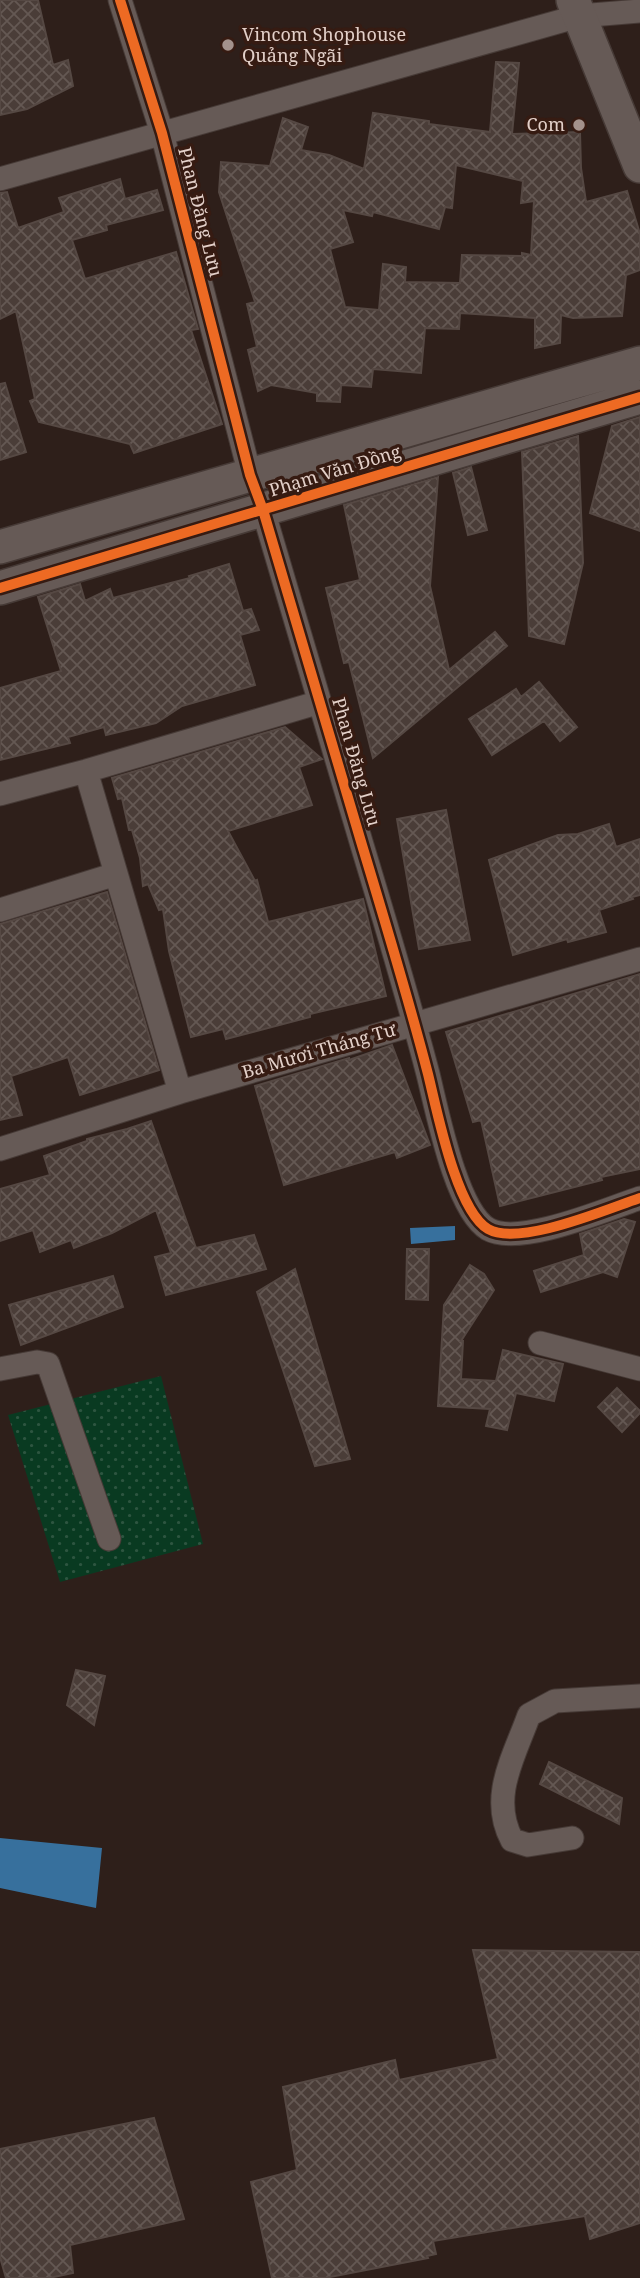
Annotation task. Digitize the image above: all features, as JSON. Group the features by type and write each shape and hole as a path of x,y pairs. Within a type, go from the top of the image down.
{"street":[{"name":"Phan Đăng Lưu","path":"120,0 162,133 250,475"},
{"path":"576,8 640,166"},
{"path":"0,179 576,8 640,11"},
{"name":"Phạm Văn Đồng","path":"0,547 640,363"},
{"name":"Phạm Văn Đồng","path":"0,588 640,397"},
{"path":"250,475 263,510"},
{"name":"Phan Đăng Lưu","path":"263,510 415,1023 447,1150 461,1191 473,1215 486,1228 507,1234 553,1227 640,1198"},
{"path":"0,794 320,702"},
{"path":"86,771 180,1092"},
{"path":"0,911 116,874"},
{"name":"Ba Mươi Tháng Tư","path":"0,1149 180,1092 640,959"},
{"path":"540,1343 640,1369"},
{"path":"0,1368 37,1362 48,1364 109,1539"},
{"path":"572,1838 528,1845 512,1840 507,1830 502,1812 504,1785 529,1715 555,1701 640,1696"}],"green space":[{"path":"161,1376 203,1544 60,1582 8,1415"}],"water":[{"path":"455,1226 455,1240 411,1244 410,1228"},
{"path":"0,1838 102,1848 96,1908 0,1888"}],"building":[{"path":"0,0 38,0 53,65 68,60 73,86 27,109 0,115"},
{"path":"496,62 519,63 512,134 580,132 586,202 627,191 640,234 640,270 626,275 622,316 573,318 561,315 560,343 535,348 535,318 460,313 459,329 425,328 421,373 373,369 371,387 341,385 340,402 317,401 317,393 271,385 258,391 248,350 257,347 247,304 255,302 219,192 221,162 270,166 283,118 308,127 301,150 329,155 364,169 373,113 490,132","holes":["456,165 523,181 521,203 534,201 531,255 462,255 460,283 405,282 406,267 383,264 379,310 345,307 330,249 353,242 343,210 372,216 373,212 439,229 445,207 452,208"]},
{"path":"120,179 125,199 157,190 163,210 106,225 107,230 72,240 85,279 176,252 198,329 191,330 222,424 134,453 130,444 39,422 30,401 35,399 16,311 0,319 0,193 7,192 18,228 64,212 59,198"},
{"path":"5,383 26,452 0,460 0,384"},
{"path":"640,417 640,531 590,513 612,426"},
{"path":"578,436 583,563 564,644 529,636 522,452"},
{"path":"471,467 487,530 468,535 453,473"},
{"path":"438,477 430,586 449,670 495,632 507,646 373,758 349,662 344,663 326,588 360,580 344,505"},
{"path":"229,564 243,611 251,609 259,630 240,635 255,685 182,706 156,723 106,735 104,727 68,737 70,743 0,760 0,688 61,671 38,597 80,584 85,601 110,589 113,598 190,578 189,576"},
{"path":"539,682 577,727 560,741 544,721 492,755 469,719 516,689 521,697"},
{"path":"285,727 322,759 299,767 312,805 228,831 255,881 257,880 268,922 363,899 386,996 310,1014 310,1017 226,1039 223,1029 191,1037 169,951 163,909 159,910 148,884 143,886 140,858 132,830 129,830 122,798 118,799 112,778"},
{"path":"446,810 470,940 419,949 397,819"},
{"path":"609,824 616,847 640,839 640,895 599,910 606,932 568,942 567,939 513,955 489,860 558,835 578,834"},
{"path":"107,892 159,1070 80,1095 68,1057 11,1076 22,1115 0,1120 0,924"},
{"path":"640,974 640,1169 601,1177 602,1180 500,1206 481,1120 473,1122 446,1032"},
{"path":"392,1045 430,1145 397,1158 395,1152 284,1185 255,1086"},
{"path":"151,1121 196,1248 254,1235 266,1269 166,1295 155,1257 171,1253 156,1210 112,1233 74,1248 71,1240 40,1252 33,1230 0,1241 0,1189 50,1175 44,1156 87,1139"},
{"path":"624,1219 635,1222 617,1277 603,1272 541,1292 534,1271 584,1255 580,1234"},
{"path":"407,1249 429,1249 428,1300 406,1299"},
{"path":"470,1265 484,1274 494,1290 461,1341 461,1379 496,1381 503,1350 563,1364 554,1401 516,1393 507,1430 486,1426 490,1409 438,1406 444,1305"},
{"path":"295,1269 350,1459 315,1466 257,1292"},
{"path":"113,1276 123,1307 21,1345 9,1305"},
{"path":"617,1388 640,1411 622,1432 598,1407"},
{"path":"76,1670 105,1676 94,1725 67,1705"},
{"path":"549,1762 622,1798 619,1824 540,1784"},
{"path":"473,1950 640,1952 640,2223 590,2239 585,2216 433,2241 436,2254 427,2256 428,2258 325,2278 272,2278 251,2182 297,2170 283,2087 395,2060 399,2080 498,2059"},
{"path":"154,2118 184,2219 70,2245 73,2273 49,2278 6,2278 0,2257 0,2149"}],"cycle path":[{"path":"120,0 162,133 250,475 263,510 396,959 449,1158 466,1202 488,1229 502,1233 520,1233 563,1224 640,1198"},
{"path":"0,588 640,397"}],"place":[{"name":"Vincom Shophouse Quảng Ngãi","path":"228,45"},
{"name":"Com","path":"579,125"}]}
